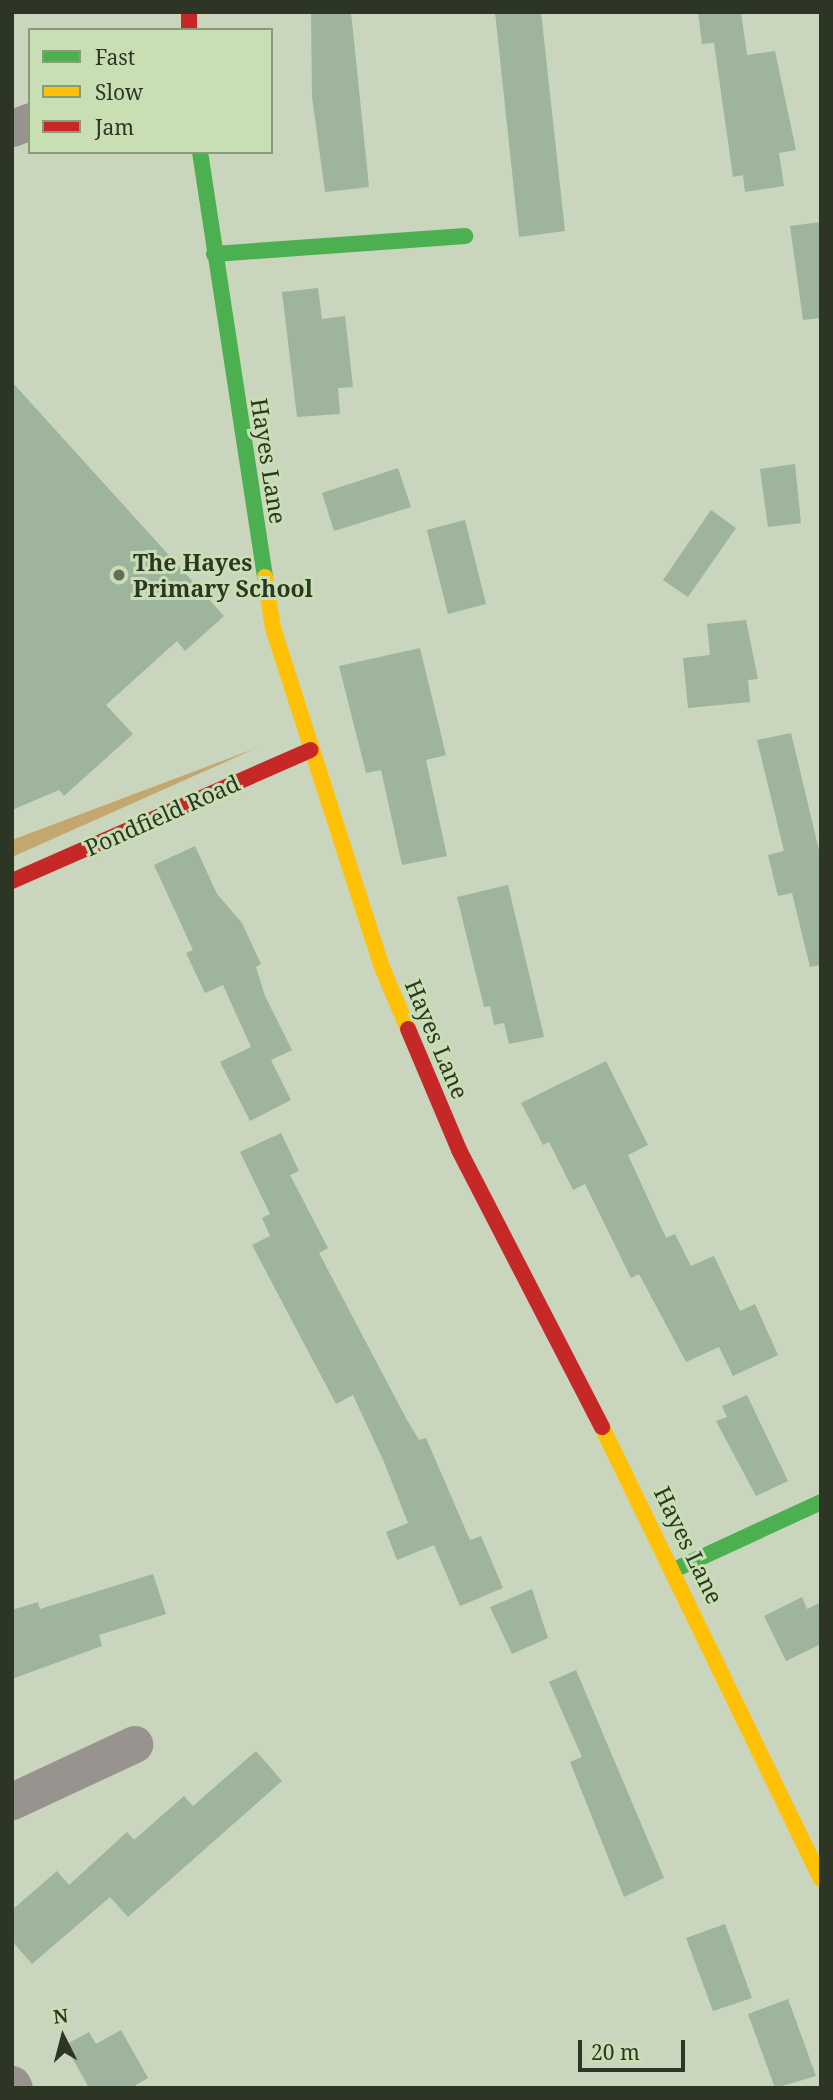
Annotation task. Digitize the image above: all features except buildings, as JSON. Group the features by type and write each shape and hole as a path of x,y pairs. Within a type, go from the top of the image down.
{"street":[{"name":"Hayes Lane","path":"200,154 273,628 381,965 458,1150 676,1569 821,1879"},
{"path":"214,254 465,236"},
{"name":"Pondfield Road","path":"12,881 311,750"},
{"path":"676,1569 821,1502"},
{"path":"12,1801 134,1744"}],"shaded area":[{"path":"259,747 12,857 12,840"}],"traffic: fast":[{"path":"200,154 265,577"},
{"path":"214,254 465,236"},
{"path":"676,1569 821,1502"}],"traffic: slow":[{"path":"265,577 273,628 381,965 408,1029"},
{"path":"602,1427 821,1879"}],"traffic: jam":[{"path":"189,12 189,28"},
{"path":"12,881 311,750"},
{"path":"408,1029 459,1150 602,1427"}],"place":[{"name":"The Hayes Primary School","path":"119,575"}]}
